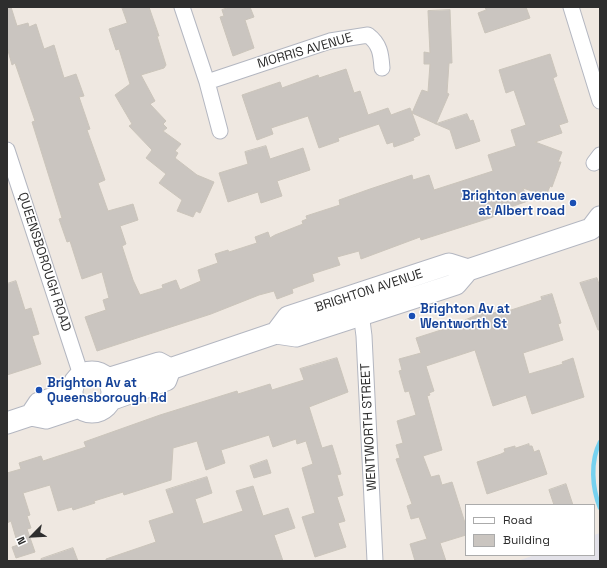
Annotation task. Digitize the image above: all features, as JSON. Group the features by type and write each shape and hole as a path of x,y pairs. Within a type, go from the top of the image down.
{"main road":[{"name":"BRIGHTON AVENUE","path":"170,369 276,333 288,317 360,304 449,264 468,270 597,226"},
{"path":"77,391 90,412 96,411 106,405 110,400 166,380 170,369 159,363 107,379"},
{"path":"7,423 31,415 46,418 77,391 92,372 107,379 111,389 110,400"}],"street":[{"path":"182,7 207,82 220,131"},
{"path":"571,7 600,101"},
{"name":"MORRIS AVENUE","path":"207,82 330,41 368,35 375,40 381,52 382,68"},
{"name":"QUEENSBOROUGH ROAD","path":"7,150 77,391"},
{"name":"WENTWORTH STREET","path":"360,304 375,561"}],"shaded area":[{"path":"600,533 600,561 517,561 532,556 595,556 595,535"}],"building":[{"path":"7,7 11,7 17,26 28,23 29,27 36,24 44,49 54,45 64,78 76,74 84,96 79,97 90,129 87,130 105,180 98,183 108,211 133,204 138,220 120,226 126,244 122,246 133,280 140,295 163,288 162,285 176,280 180,290 201,281 198,270 218,263 215,254 228,250 229,252 257,243 255,237 268,232 270,238 303,224 302,221 307,219 306,216 340,205 339,200 370,189 412,175 413,180 429,175 434,190 493,171 488,155 516,146 511,130 526,125 514,90 506,93 499,70 550,54 557,76 553,78 568,122 559,125 562,133 535,142 562,152 558,162 561,162 552,187 550,186 546,196 523,188 528,201 502,210 503,212 495,214 495,216 490,218 421,240 420,237 361,259 359,251 337,257 340,265 312,274 314,281 292,289 293,293 277,299 274,291 259,295 211,314 97,351 85,317 106,310 103,300 109,298 102,272 82,279 70,241 67,242 59,219 62,218 32,122 35,121 15,63 12,65 7,47"},
{"path":"122,7 149,7 159,36 157,36 166,65 164,68 141,75 155,101 150,104 166,121 163,124 167,128 163,131 181,144 175,151 178,153 175,158 197,175 214,182 200,213 196,211 193,217 177,211 182,200 159,183 166,174 146,158 152,150 129,126 132,124 115,95 130,84 119,49 116,50 109,29 127,23"},
{"path":"230,7 250,7 254,17 245,20 254,48 233,56 220,17 224,16 222,10"},
{"path":"485,7 526,7 530,18 485,33 478,13 486,10"},
{"path":"450,10 452,63 449,63 447,93 449,94 436,124 412,113 422,90 428,92 430,64 424,64 424,52 430,53 428,11"},
{"path":"346,69 354,93 360,91 368,115 388,108 391,115 410,108 420,135 413,138 414,140 394,147 393,142 387,144 379,124 338,138 339,141 319,148 308,116 271,128 273,134 257,140 242,95 280,82 282,88 318,75 319,78"},
{"path":"467,114 470,121 473,120 480,141 456,149 450,130 436,124"},
{"path":"266,146 270,159 303,148 310,170 277,181 282,196 261,203 258,192 228,202 219,173 248,164 245,152"},
{"path":"597,278 600,287 600,330 598,330 580,283"},
{"path":"16,281 25,310 31,308 39,334 32,336 41,364 7,375 7,284"},
{"path":"552,294 561,323 558,324 563,340 523,353 529,374 563,364 562,362 573,358 584,397 532,414 526,395 493,406 475,350 426,366 434,391 429,393 430,395 427,396 442,450 423,456 431,477 439,475 442,485 452,482 465,523 465,535 440,543 446,561 415,561 410,544 427,539 419,517 411,519 407,506 412,504 396,459 400,458 396,445 403,443 397,421 416,415 409,391 405,392 399,371 402,370 399,359 421,353 416,338 466,322 465,320 488,310 490,314 507,309 508,311 542,300 541,297"},
{"path":"337,358 348,392 309,407 322,448 332,445 341,474 337,475 343,495 337,497 345,521 338,523 346,547 315,557 302,517 315,513 302,468 313,464 306,441 297,444 296,439 273,447 269,435 221,450 225,463 206,470 197,441 173,448 171,480 124,495 123,492 94,501 95,503 73,510 72,507 58,511 50,485 23,493 30,515 27,516 31,528 27,529 35,552 16,558 12,547 18,545 11,521 7,523 7,473 21,469 19,463 41,456 43,461 86,447 84,442 160,415 237,391 238,394 270,384 272,390 304,380 300,369"},
{"path":"529,444 529,446 532,446 534,452 539,450 547,474 487,494 477,462 501,454 505,452 504,449"},
{"path":"267,460 271,473 254,478 250,466"},
{"path":"207,477 212,493 195,499 203,524 243,511 236,491 253,486 263,516 288,508 295,528 274,535 283,561 106,561 106,559 156,542 149,521 174,513 166,490"},
{"path":"566,484 573,504 554,504 549,490"},
{"path":"73,548 78,561 41,561 41,559"}],"waterway":[{"path":"600,442 593,466 595,492 600,508"}],"place":[{"name":"Brighton avenue at Albert road","path":"573,203"},
{"name":"Brighton Av at Wentworth St","path":"412,316"},
{"name":"Brighton Av at Queensborough Rd","path":"39,390"}]}
